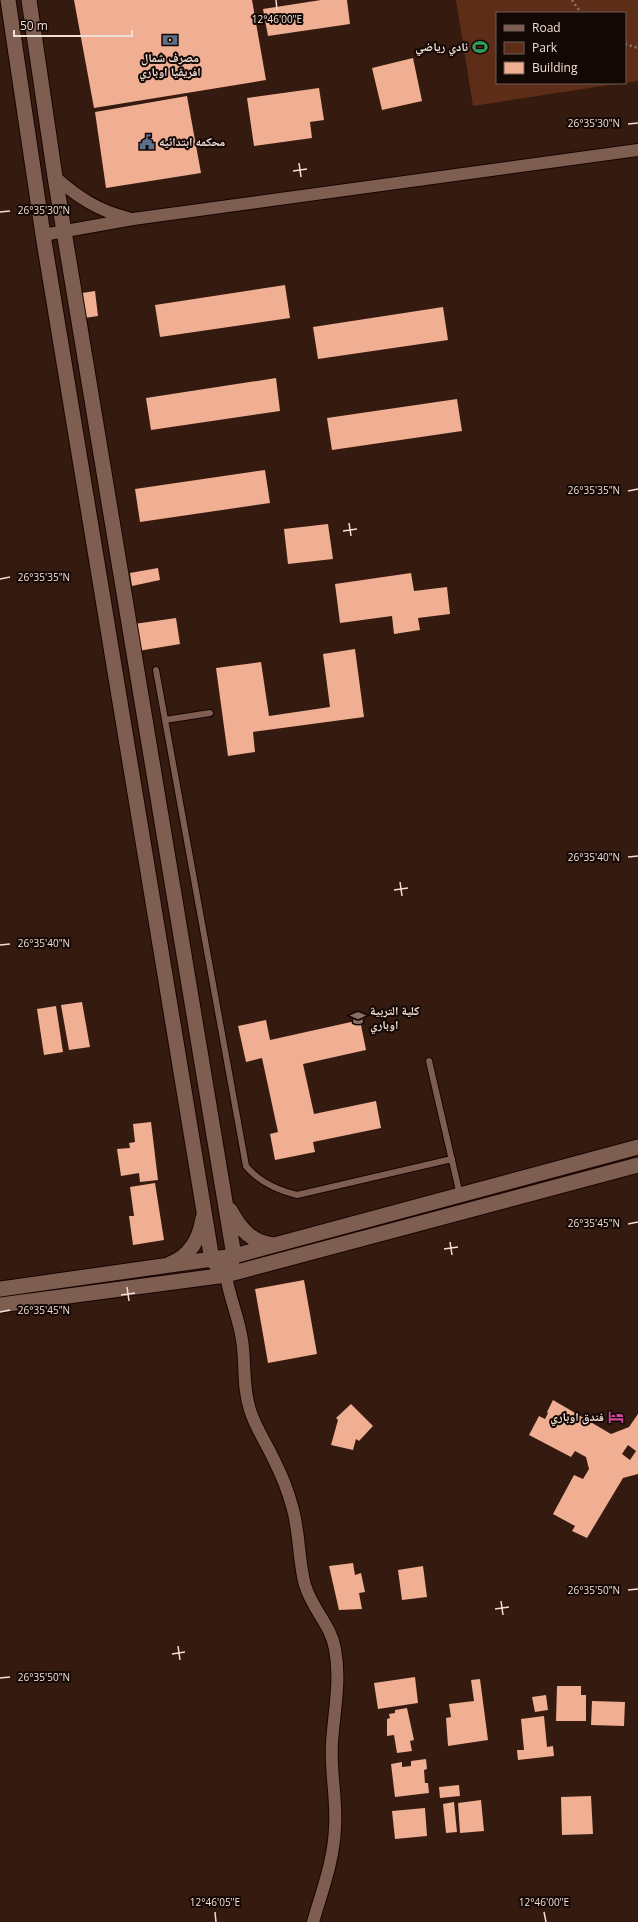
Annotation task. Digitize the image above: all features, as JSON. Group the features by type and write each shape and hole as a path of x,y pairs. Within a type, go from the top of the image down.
{"street":[{"path":"8,0 43,234 212,1260 226,1275"},
{"path":"29,0 55,177 234,1256 226,1275 230,1298 240,1325 243,1342 243,1376 250,1409 256,1425 285,1484 297,1530 302,1571 306,1587 317,1611 329,1629 335,1647 338,1666 338,1685 332,1743 335,1814 334,1844 331,1862 313,1922"},
{"path":"43,234 133,219 638,150"},
{"path":"55,177 83,200 115,215 133,219"},
{"path":"0,1289 234,1256 638,1147"},
{"path":"0,1305 226,1275 638,1164"},
{"path":"225,1202 236,1221 253,1239 264,1244 277,1245"},
{"path":"164,1267 174,1262 193,1247 199,1236 204,1211"}],"lane":[{"path":"156,670 246,1166 255,1177 282,1192 297,1195 452,1159"},
{"path":"165,720 210,713"},
{"path":"429,1062 460,1195"}],"path":[{"path":"572,0 580,12"},
{"path":"626,44 638,48"}],"green space":[{"name":"نادي رياضي","path":"456,0 638,0 638,81 626,83 626,12 496,12 496,84 616,84 473,106"}],"building":[{"name":"مصرف شمال افريقيا اوباري","path":"74,0 252,0 266,80 94,108"},
{"path":"321,0 347,0 350,24 268,36 263,9"},
{"path":"413,58 422,101 382,110 372,68"},
{"path":"319,88 324,120 310,122 312,138 254,146 247,98"},
{"name":"محكمه ابتدائيه","path":"187,96 201,173 106,188 95,112"},
{"path":"285,285 290,318 160,337 155,305"},
{"path":"95,291 98,316 78,319 75,294"},
{"path":"443,307 448,340 318,359 313,327"},
{"path":"276,378 280,411 151,430 146,398"},
{"path":"457,399 462,431 332,450 327,418"},
{"path":"265,470 270,503 140,522 135,489"},
{"path":"328,524 333,559 288,564 284,529"},
{"path":"158,568 160,580 132,586 130,573"},
{"path":"411,573 414,591 447,587 450,614 418,618 420,630 394,634 392,616 340,623 335,584"},
{"path":"176,618 180,644 138,651 134,624"},
{"path":"355,649 364,717 253,732 255,752 228,756 216,668 261,662 269,716 330,707 323,654"},
{"path":"82,1002 90,1047 69,1050 61,1005"},
{"path":"56,1006 63,1052 44,1055 37,1009"},
{"path":"266,1020 270,1040 360,1020 366,1050 303,1064 314,1114 376,1101 381,1128 313,1142 315,1152 275,1160 270,1134 278,1132 262,1058 246,1062 238,1026"},
{"path":"151,1122 158,1180 140,1182 139,1173 121,1176 117,1149 130,1148 129,1143 135,1142 133,1124"},
{"path":"155,1183 164,1240 133,1245 129,1216 134,1216 130,1187"},
{"path":"304,1280 317,1354 268,1363 255,1289"},
{"path":"553,1400 611,1434 629,1427 638,1414 638,1474 623,1478 587,1538 572,1531 575,1526 553,1514 574,1475 583,1479 589,1469 586,1457 575,1451 571,1457 529,1435 539,1416 545,1419 548,1413 547,1412","holes":["628,1445 636,1451 630,1460 622,1454"]},
{"path":"351,1404 373,1426 359,1441 356,1439 353,1450 331,1445 338,1420 336,1418"},
{"path":"353,1563 355,1575 361,1573 365,1592 359,1593 362,1609 339,1610 329,1566"},
{"path":"423,1566 427,1597 402,1600 398,1570"},
{"path":"415,1677 418,1703 378,1709 374,1683"},
{"path":"480,1679 488,1740 448,1746 446,1718 451,1717 449,1704 474,1701 471,1680"},
{"path":"557,1686 581,1686 581,1695 586,1695 586,1721 556,1721"},
{"path":"546,1695 548,1710 535,1712 532,1697"},
{"path":"592,1701 625,1702 624,1726 591,1725"},
{"path":"407,1708 414,1740 410,1741 412,1751 397,1753 394,1735 387,1736 387,1719 390,1718 389,1714 395,1713 395,1710"},
{"path":"544,1716 547,1747 553,1746 554,1756 518,1760 517,1750 524,1750 521,1719"},
{"path":"426,1759 427,1769 424,1770 425,1783 428,1783 429,1793 395,1797 391,1764 402,1762 402,1767 411,1766 411,1761"},
{"path":"459,1785 460,1796 440,1798 439,1787"},
{"path":"591,1796 593,1834 562,1835 561,1797"},
{"path":"481,1800 484,1831 460,1833 458,1803"},
{"path":"454,1802 457,1832 446,1833 443,1804"},
{"path":"425,1808 427,1836 395,1839 392,1811"}],"place":[{"name":"مصرف شمال افريقيا اوباري","path":"170,40"},
{"name":"نادي رياضي","path":"480,47"},
{"name":"محكمه ابتدائيه","path":"147,142"},
{"name":"كلية التربية اوباري","path":"358,1018"},
{"name":"فندق اوباري","path":"616,1417"}]}
